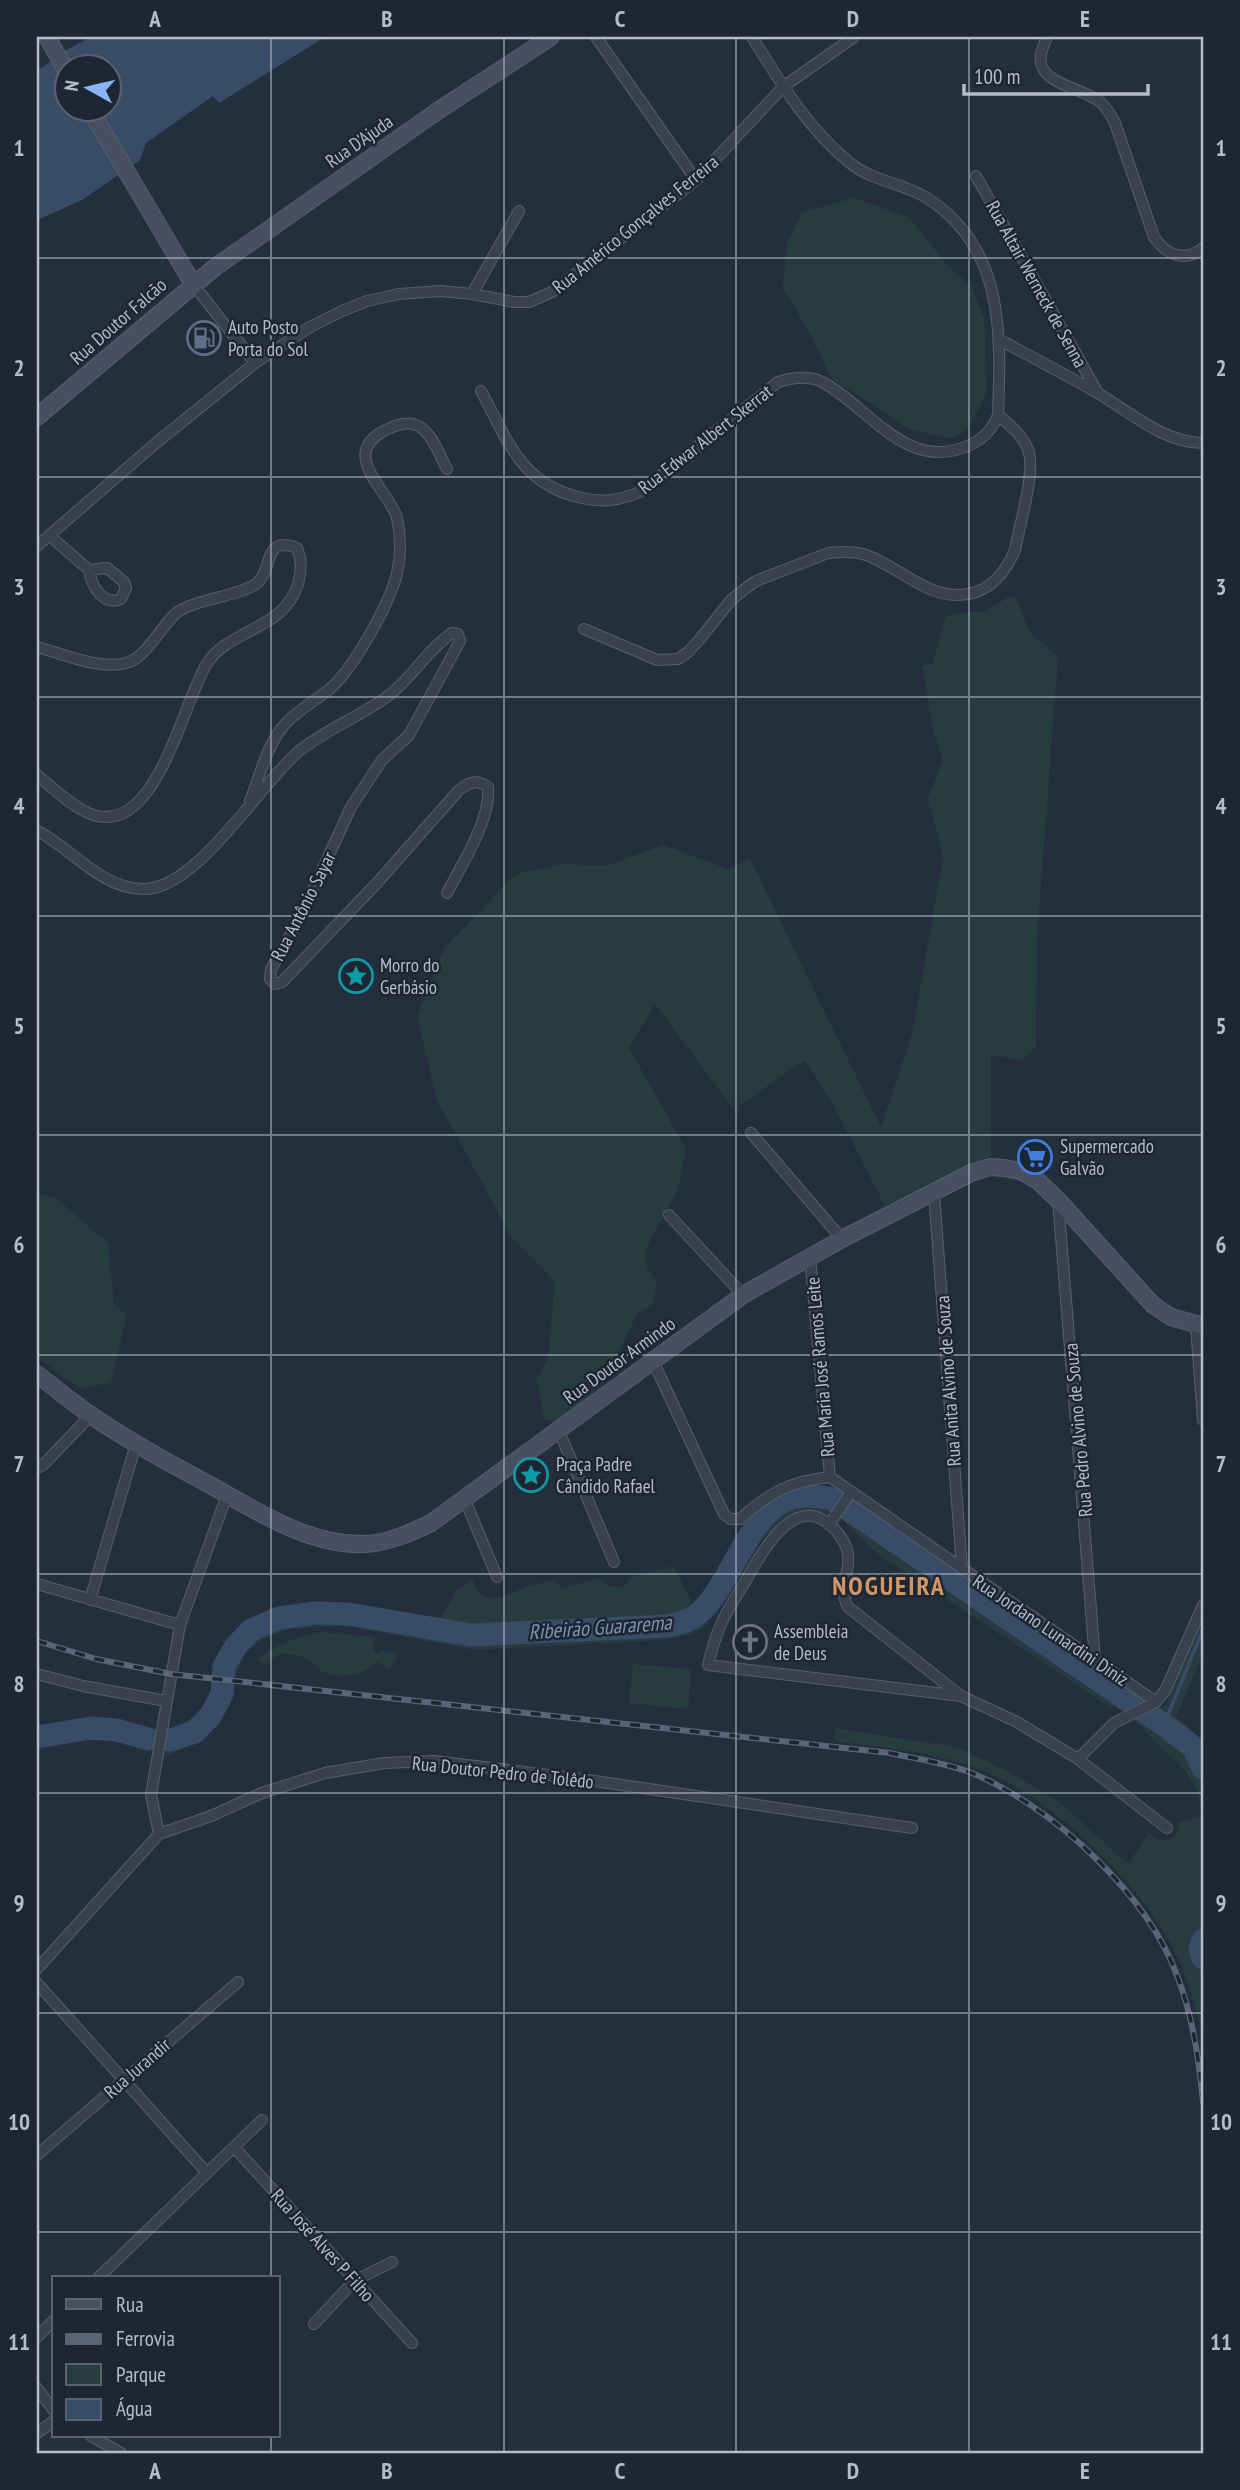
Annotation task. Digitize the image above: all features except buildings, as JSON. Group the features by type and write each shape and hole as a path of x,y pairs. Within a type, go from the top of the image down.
{"street":[{"name":"Rua D'Ajuda","path":"193,284 439,110 551,37"},
{"path":"596,37 696,180"},
{"path":"584,629 657,660 678,659 700,639 731,600 756,581 828,553 868,556 935,592 965,595 992,584 1010,563 1015,550 1031,464 1025,444 1013,428 998,415 1000,340 997,309 981,256 965,234 929,199 911,189 866,173 829,145 783,87 752,37"},
{"name":"Rua Américo Gonçalves Ferreira","path":"37,546 156,443 256,363 310,327 367,301 399,294 440,291 514,302 541,299 696,180 783,87 854,37"},
{"path":"1047,37 1041,52 1043,71 1050,78 1097,100 1109,111 1154,237 1162,249 1172,255 1184,256 1203,248"},
{"path":"97,122 193,284 256,363"},
{"name":"Rua Altair Werneck de Senna","path":"976,176 1098,393"},
{"path":"472,294 519,211"},
{"name":"Rua Doutor Falcão","path":"37,417 193,284"},
{"path":"1000,340 1098,393 1158,430 1177,439 1203,443"},
{"name":"Rua Edwar Albert Skerrat","path":"481,391 516,455 542,483 556,491 593,500 613,501 640,492 778,382 792,377 820,381 900,440 915,448 943,453 956,451 970,445 994,427 998,415"},
{"path":"37,831 108,880 125,888 145,890 178,876 199,860 246,810 275,739 285,724 340,678 375,625 396,577 400,547 397,518 367,466 366,452 371,441 382,432 401,424 414,424 426,431 447,470"},
{"path":"50,536 89,570"},
{"path":"37,647 106,665 129,663 140,656 177,613 257,583 266,570 270,553 278,546 288,544 297,548 301,557 302,572 287,605 267,622 222,648 208,661 162,767 143,798 130,809 107,817 89,814 37,775"},
{"name":"Rua Antônio Sayar","path":"246,810 298,752 389,695 410,677 441,640 452,633 458,634 460,641 409,734 382,760 351,807 301,916 271,969 270,979 275,984 282,982 377,883 459,790 470,782 480,782 488,787 489,800 477,834 447,894"},
{"path":"751,1133 842,1239"},
{"name":"Rua Doutor Armindo","path":"37,1374 91,1415 136,1444 279,1523 338,1542 363,1544 384,1542 431,1524 743,1296 842,1239 971,1172 990,1167 1023,1172 1038,1181 1153,1305 1171,1317 1200,1326"},
{"name":"Rua Anita Alvino de Souza","path":"934,1193 962,1569"},
{"name":"Rua Pedro Alvino de Souza","path":"1058,1200 1095,1660"},
{"path":"669,1214 743,1296"},
{"name":"Rua Maria José Ramos Leite","path":"810,1257 830,1477"},
{"path":"1200,1326 1203,1420"},
{"path":"653,1361 724,1514 730,1519 740,1519 757,1504 790,1484 830,1477"},
{"path":"37,1479 40,1466 91,1415"},
{"path":"559,1431 614,1562"},
{"path":"90,1600 136,1444"},
{"name":"Rua Jordano Lunardini Diniz","path":"830,1477 849,1494 1095,1660 1152,1704"},
{"path":"831,1522 849,1494"},
{"path":"159,1834 151,1795 180,1625 227,1495"},
{"path":"465,1500 496,1577"},
{"path":"961,1696 708,1665 724,1618 766,1546 782,1527 804,1516 831,1522 848,1550 849,1564 843,1597 848,1607 961,1696 1017,1722 1078,1759 1167,1828"},
{"path":"37,1584 180,1625"},
{"path":"1078,1759 1114,1723 1152,1704 1166,1689 1203,1605"},
{"path":"37,1674 83,1686 166,1701"},
{"name":"Rua Doutor Pedro de Tolêdo","path":"37,1969 159,1834 211,1816 262,1793 325,1773 384,1763 434,1761 677,1792 912,1828"},
{"name":"Rua Jurandir","path":"37,2155 239,1982"},
{"path":"37,1983 207,2173"},
{"path":"100,2276 262,2120"},
{"name":"Rua José Alves P Filho","path":"234,2147 412,2343"},
{"path":"314,2324 354,2281 392,2262"},
{"path":"37,2337 52,2322"},
{"path":"37,2388 52,2408"},
{"path":"37,2433 52,2422"},
{"path":"95,2438 121,2453"}],"green space":[{"path":"854,198 909,217 947,265 972,287 985,322 986,394 971,424 953,439 910,429 831,378 811,335 783,288 787,244 802,212"},
{"path":"1008,597 1015,597 1030,632 1058,657 1037,940 1036,1047 1022,1060 991,1055 991,1156 885,1206 830,1099 805,1060 740,1105 738,1115 655,1004 629,1048 686,1149 678,1189 645,1254 647,1269 657,1280 653,1304 637,1314 605,1381 560,1423 544,1419 537,1379 548,1359 555,1282 512,1238 437,1100 417,1016 445,947 516,874 565,864 606,866 663,845 728,869 750,859 881,1127 913,1031 943,857 928,798 943,761 933,729 922,665 932,665 946,616 985,612"},
{"path":"37,1193 56,1198 108,1243 114,1305 127,1315 111,1383 80,1388 37,1357"},
{"path":"806,1486 822,1486 841,1494 830,1514 802,1510 784,1518 761,1541 728,1596 702,1629 688,1635 661,1640 475,1650 347,1626 289,1629 261,1640 245,1653 236,1676 214,1673 237,1635 262,1617 298,1607 339,1605 440,1621 456,1590 473,1580 480,1594 491,1598 552,1580 563,1588 599,1578 607,1585 624,1587 631,1577 673,1566 691,1600 691,1607 718,1572 749,1520 763,1506 781,1495"},
{"path":"850,1500 1135,1696 1111,1708 877,1553 839,1517"},
{"path":"1203,1616 1203,1655 1176,1716 1203,1741 1203,1816 1196,1788 1183,1768 1133,1720 1165,1706"},
{"path":"320,1632 375,1637 373,1650 376,1654 388,1651 396,1655 396,1660 389,1669 377,1662 358,1673 337,1676 323,1672 307,1659 293,1655 282,1653 264,1664 257,1659 287,1642"},
{"path":"633,1664 691,1669 688,1709 629,1703"},
{"path":"212,1684 233,1686 222,1712 208,1731 199,1738 163,1757 171,1727 179,1725 198,1712 207,1699"},
{"path":"835,1728 956,1747 1011,1773 1058,1801 1128,1864 1149,1833 1160,1840 1169,1840 1176,1834 1179,1822 1203,1816 1203,2042 1190,1991 1165,1934 1124,1879 1072,1827 1044,1805 989,1773 932,1755 833,1741"}],"water":[{"path":"91,37 325,37 219,103 213,96 146,143 140,160 82,200 37,220 37,71 52,60 52,122 122,122 122,52 64,52"}],"waterway":[{"name":"Ribeirão Guararema","path":"170,1740 195,1732 211,1715 222,1694 224,1666 236,1646 251,1630 279,1618 315,1613 349,1614 471,1635 669,1626 692,1618 711,1600 765,1515 779,1504 795,1497 809,1496 833,1499 1164,1725 1193,1747 1203,1768"},
{"path":"1164,1725 1203,1629"},
{"name":"Ribeirão Guararema","path":"37,1737 91,1728 117,1730 148,1739"},
{"name":"Ribeirão Guararema","path":"1203,1940 1200,1949 1203,1958"}],"railway":[{"path":"37,1641 96,1659 171,1674 890,1753 972,1773 1003,1788 1065,1831 1121,1885 1145,1915 1164,1946 1188,2008 1203,2102"}],"place":[{"name":"Auto Posto Porta do Sol","path":"204,338"},
{"name":"Morro do Gerbásio","path":"356,976"},
{"name":"Supermercado Galvão","path":"1035,1157"},
{"name":"Praça Padre Cândido Rafael","path":"531,1475"},
{"name":"Assembleia de Deus","path":"750,1642"}],"district":[{"name":"NOGUEIRA","path":"889,1585"}]}
